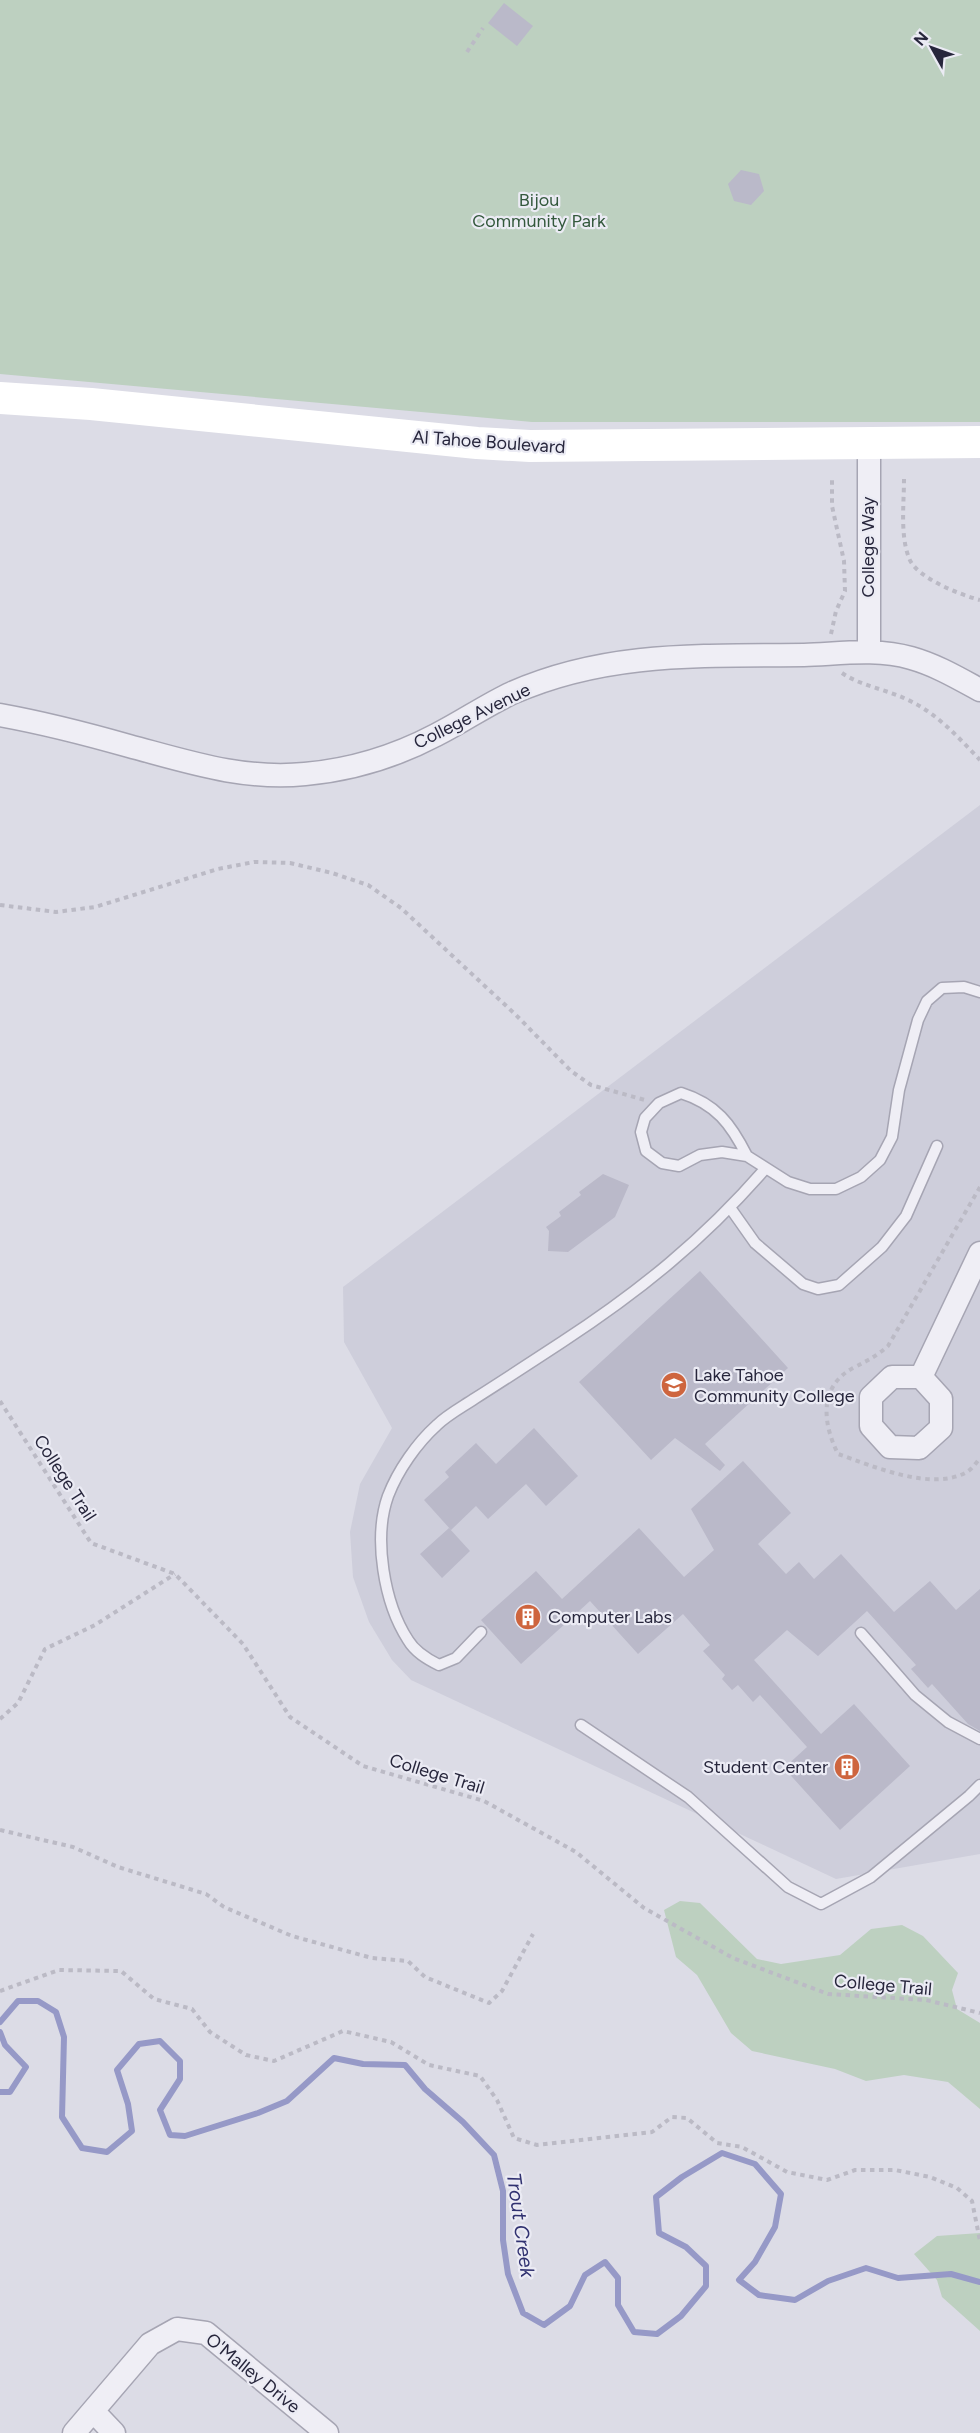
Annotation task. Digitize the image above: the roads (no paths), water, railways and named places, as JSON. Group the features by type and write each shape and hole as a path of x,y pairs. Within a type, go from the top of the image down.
{"main road":[{"name":"Al Tahoe Boulevard","path":"0,398 91,404 509,445 586,447 980,442"}],"street":[{"name":"College Way","path":"869,443 869,652"},
{"name":"College Avenue","path":"0,715 50,725 219,771 260,775 304,774 346,768 390,755 435,736 512,693 590,666 634,659 869,652 909,657 944,670 980,690"},
{"path":"921,1377 980,1253"},
{"name":"O'Malley Drive","path":"74,2433 150,2344 177,2329 206,2332 327,2433"},
{"path":"94,2412 114,2433"}],"lane":[{"path":"747,1156 722,1152 700,1155 679,1166 662,1163 646,1151 640,1132 645,1118 658,1102 681,1093 702,1100 734,1129 747,1156 765,1170 788,1182 810,1189 836,1189 861,1178 880,1160 892,1137 899,1090 918,1020 927,1001 942,988 964,987 980,992"},
{"path":"731,1209 755,1243 803,1284 818,1289 839,1285 882,1247 906,1216 937,1146"},
{"path":"481,1632 456,1658 439,1665 424,1657 409,1641 393,1611 383,1576 382,1535 388,1496 409,1457 437,1424 628,1298 681,1255 731,1209 765,1170"},
{"path":"861,1633 915,1695 948,1722 980,1739"},
{"path":"581,1725 688,1797 788,1887 821,1904 871,1877 980,1785"}],"waterway":[{"name":"Trout Creek","path":"0,2022 18,2001 38,2001 56,2012 64,2037 62,2117 82,2148 107,2152 132,2131 128,2104 117,2070 139,2044 160,2041 180,2061 180,2079 160,2110 170,2135 185,2136 258,2113 287,2101 334,2058 363,2064 405,2065 425,2089 463,2122 494,2155 503,2191 503,2240 508,2274 523,2313 544,2325 570,2306 585,2275 605,2262 618,2278 618,2305 634,2332 657,2334 681,2316 706,2286 706,2266 686,2247 659,2233 656,2197 682,2177 722,2153 755,2164 781,2194 775,2227 755,2262 739,2280 759,2295 795,2300 828,2281 866,2268 898,2278 951,2274 980,2282"},
{"name":"Trout Creek","path":"0,2032 5,2045 26,2067 10,2092 0,2092"}],"place":[{"name":"Lake Tahoe Community College","path":"674,1385"},
{"name":"Computer Labs","path":"528,1617"},
{"name":"Student Center","path":"847,1767"}],"park label":[{"name":"Bijou Community Park","path":"539,210"}]}
